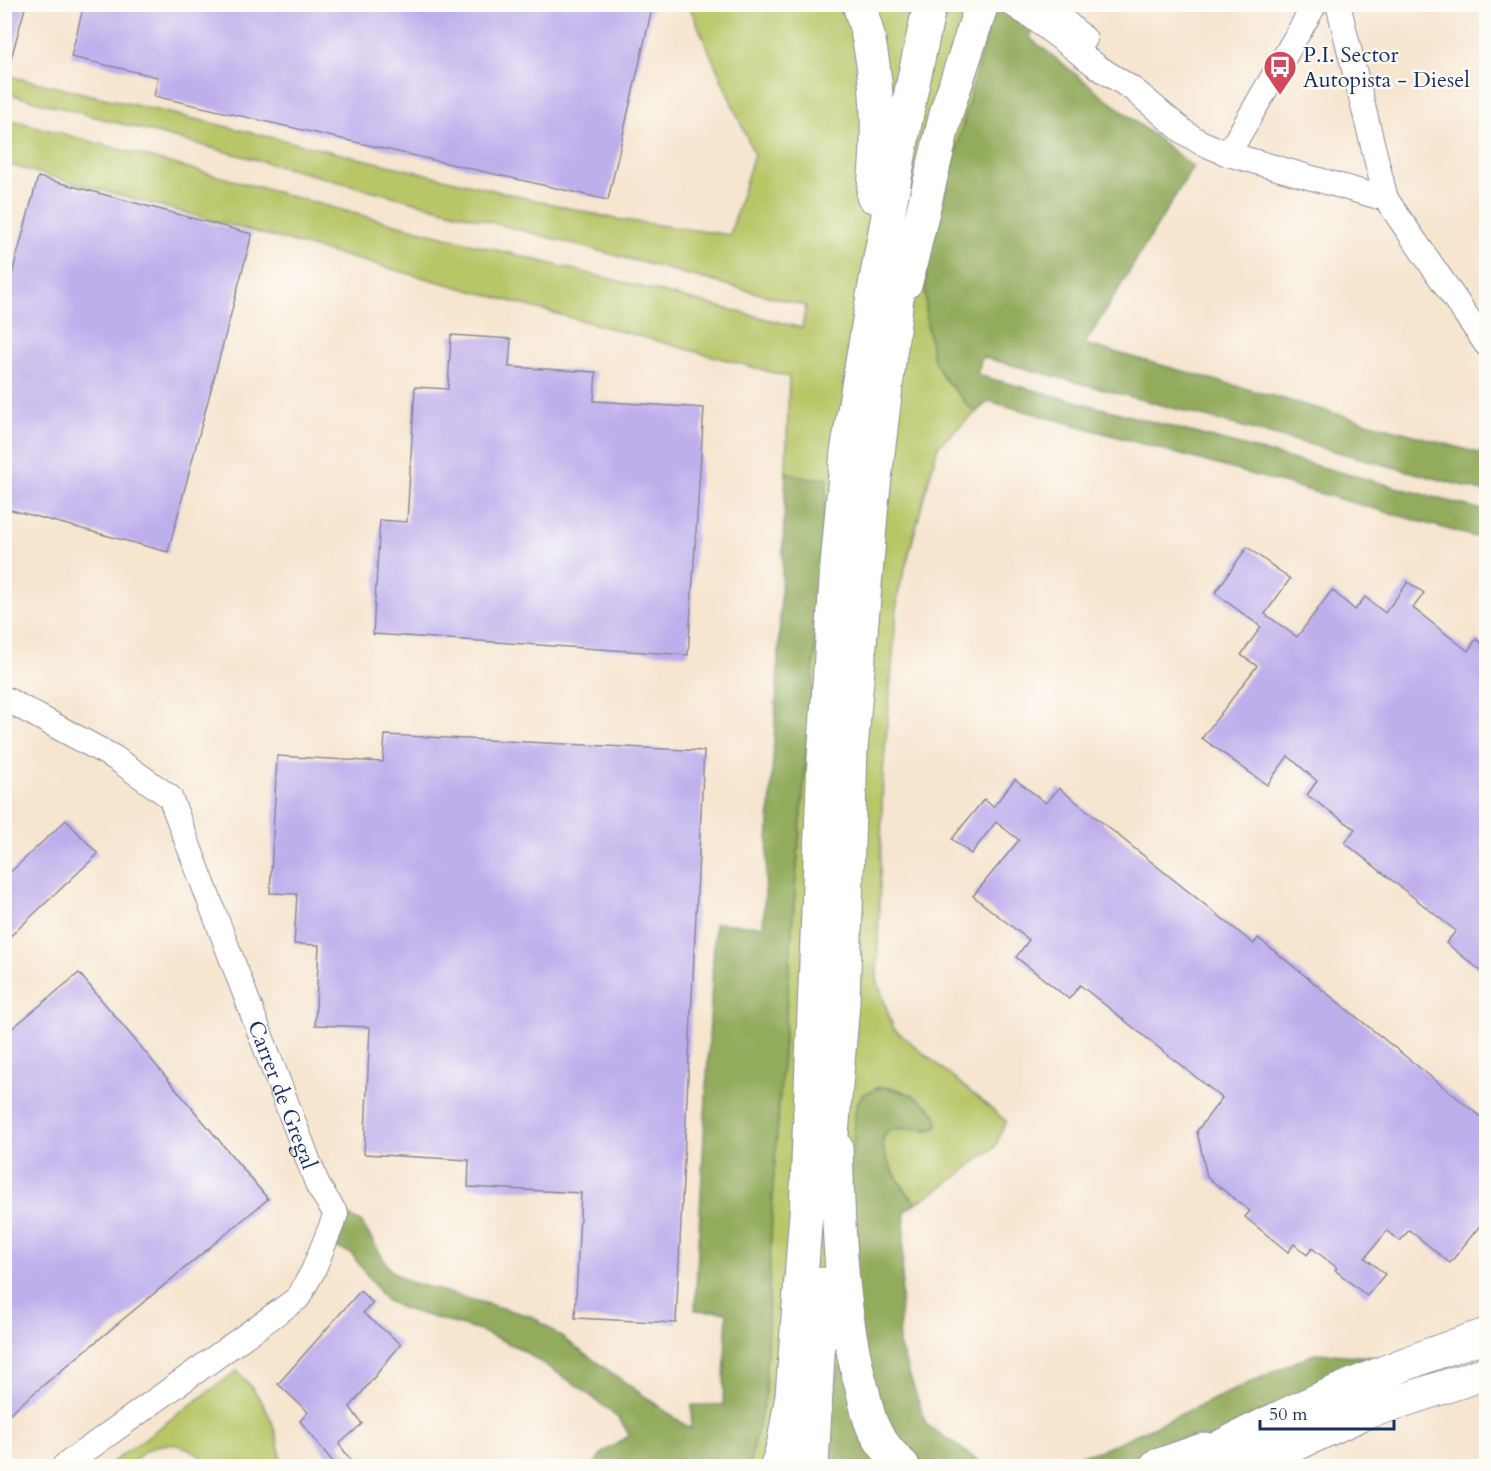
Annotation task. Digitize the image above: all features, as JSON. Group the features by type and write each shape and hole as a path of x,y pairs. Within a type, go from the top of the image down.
{"highway":[{"path":"777,1467 792,1395 806,1213 824,758 837,565 851,376 876,174 875,87 869,39 859,4"},
{"path":"847,452 879,261 930,4"},
{"path":"812,1467 826,1201 843,1004 851,751 872,503 898,275 931,103 953,4"},
{"path":"890,360 947,110 981,4"},
{"path":"834,1112 839,1226 848,1323 857,1371 874,1430 892,1456 903,1467"},
{"path":"1156,1467 1245,1451 1390,1370 1486,1335"},
{"path":"1185,1467 1245,1451 1486,1372"}],"street":[{"path":"1012,4 1098,67 1134,90 1184,132 1200,142 1228,154 1386,199"},
{"path":"1045,4 1104,56 1134,90"},
{"path":"1228,154 1316,4"},
{"path":"1338,4 1386,199 1486,344"},
{"name":"Carrer de Gregal","path":"4,698 115,758 170,796 318,1186 336,1214 314,1271 298,1298 64,1467"}],"green space":[{"path":"689,5 998,5 925,271 926,317 933,358 943,377 976,412 938,446 898,594 883,774 877,979 893,1028 1006,1121 995,1147 951,1181 916,1203 890,1166 883,1144 885,1135 896,1129 930,1130 936,1115 924,1103 901,1090 875,1088 855,1332 822,1466 749,1466 765,1397 773,1186 827,478 809,479 786,472 789,377 5,164 5,118 360,215 802,328 806,306 5,93 4,75 615,219 730,235 754,154"},
{"path":"998,5 1041,5 1030,38 1193,167 1085,344 1486,455 1486,492 982,357 977,375 1486,511 1486,540 989,401 976,412 970,408 943,377 933,358 926,317 925,271 988,27"},
{"path":"786,472 809,479 827,477 773,1186 765,1397 749,1466 594,1466 606,1450 620,1443 629,1434 620,1420 606,1408 578,1386 519,1348 480,1331 404,1309 385,1300 351,1253 337,1248 348,1215 362,1223 390,1270 407,1281 533,1317 691,1429 692,1405 723,1405 727,1312 695,1310 715,923 763,926 777,691"},
{"path":"882,1087 899,1091 922,1101 934,1113 938,1121 936,1128 931,1129 894,1129 886,1134 883,1142 884,1153 896,1177 916,1203 905,1210 899,1344 926,1424 986,1466 822,1466 833,1384 855,1332 848,1201 856,1105 863,1094"},
{"path":"1315,1353 1376,1357 1151,1466 986,1466 1044,1464 1102,1450"},
{"path":"237,1371 263,1403 277,1438 282,1466 209,1466 188,1448 171,1444 153,1447 129,1465 107,1466"}],"building":[{"path":"4,4 26,4 9,66 4,66"},
{"path":"84,4 653,4 608,200 154,96 158,77 71,57"},
{"path":"38,177 252,234 168,552 4,508 4,304"},
{"path":"451,335 511,339 509,367 596,372 594,401 704,408 688,655 373,634 380,520 407,522 415,387 448,389"},
{"path":"1247,547 1290,579 1265,614 1297,637 1332,590 1355,610 1365,597 1385,613 1408,582 1424,593 1413,608 1468,651 1476,639 1486,647 1486,975 1446,943 1456,931 1345,843 1355,829 1307,795 1317,781 1288,756 1267,785 1202,738 1257,666 1241,655 1261,627 1215,593"},
{"path":"385,735 704,751 676,1323 575,1318 581,1193 468,1187 469,1160 364,1154 370,1027 315,1025 319,945 294,944 297,894 270,893 277,756 383,762"},
{"path":"1015,779 1046,803 1059,788 1254,944 1258,938 1486,1121 1486,1218 1450,1263 1409,1230 1400,1241 1387,1231 1365,1258 1385,1274 1367,1296 1312,1248 1307,1255 1294,1244 1288,1252 1245,1217 1250,1211 1207,1177 1197,1131 1222,1098 1080,985 1069,999 1016,957 1029,940 973,896 1019,840 996,822 971,854 952,839 984,799 993,807"},
{"path":"66,820 98,854 4,942 4,878"},
{"path":"79,973 268,1199 4,1418 4,1035"},
{"path":"360,1291 373,1303 363,1313 401,1344 350,1407 362,1424 339,1444 356,1467 337,1467 300,1421 308,1412 278,1384"}],"place":[{"name":"P.I. Sector Autopista - Diesel","path":"1280,96"}]}
